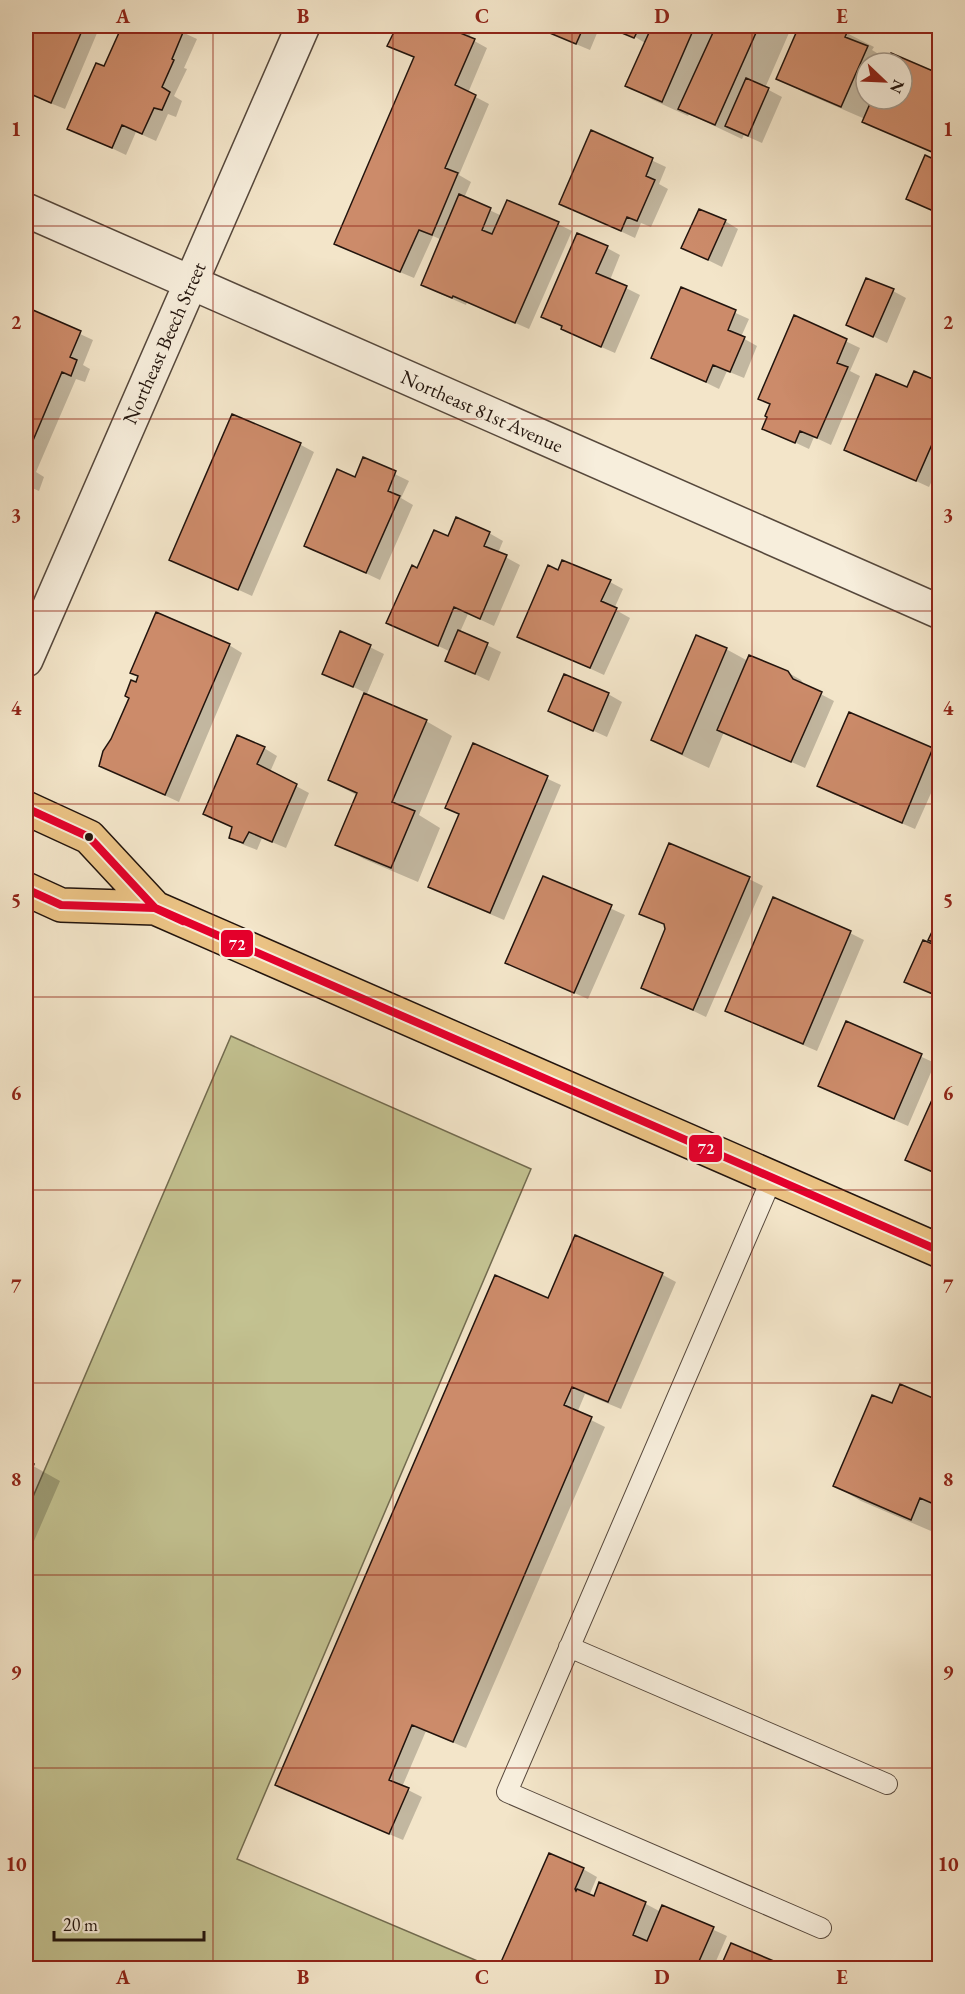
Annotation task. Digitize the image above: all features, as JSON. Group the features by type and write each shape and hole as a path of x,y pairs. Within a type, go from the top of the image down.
{"main road":[{"path":"26,808 89,837 155,908"},
{"path":"26,889 61,905 155,908 939,1251"}],"street":[{"name":"Northeast Beech Street","path":"26,660 303,26"},
{"name":"Northeast 81st Avenue","path":"26,210 939,612"}],"lane":[{"path":"772,1178 507,1792 821,1928"},
{"path":"569,1647 887,1784"}],"shaded area":[{"path":"231,1036 531,1169 237,1859 494,1968 26,1968 26,1513"}],"building":[{"path":"36,26 84,26 51,103 26,92 26,35 31,37"},
{"path":"122,26 173,26 184,30 162,87 170,92 162,110 154,108 142,134 122,125 112,148 67,129 96,63 104,66"},
{"path":"397,26 458,26 455,31 475,39 455,85 476,95 445,168 458,173 432,235 419,230 400,272 334,244 414,57 387,46"},
{"path":"533,26 584,26 576,44"},
{"path":"605,26 640,26 634,38"},
{"path":"652,26 695,26 662,102 625,86"},
{"path":"716,26 759,26 715,125 678,109"},
{"path":"799,26 837,26 848,30 845,37 868,46 866,51 854,51 854,78 841,107 776,79"},
{"path":"914,63 940,74 939,155 862,122 867,111 914,111"},
{"path":"746,78 769,88 748,136 725,126"},
{"path":"591,130 653,158 646,176 655,180 637,221 627,217 621,231 559,204"},
{"path":"925,155 940,162 940,209 938,213 906,199"},
{"path":"459,194 491,208 482,230 492,234 507,200 559,222 515,323 421,285"},
{"path":"699,209 726,220 708,260 681,248"},
{"path":"577,233 608,246 596,273 627,286 601,347 541,317"},
{"path":"866,278 894,289 873,337 846,325"},
{"path":"681,287 736,310 728,330 745,337 730,372 713,365 706,382 651,358"},
{"path":"26,307 81,331 70,357 77,360 71,376 62,372 26,457"},
{"path":"794,315 847,339 837,363 848,367 817,438 800,431 795,443 762,429 770,404 758,399"},
{"path":"914,371 940,382 940,426 916,481 844,450 876,374 907,387"},
{"path":"232,414 301,443 238,590 169,560"},
{"path":"363,457 396,471 388,491 400,496 366,573 304,546 337,469 355,477"},
{"path":"26,465 32,468 26,483"},
{"path":"456,517 490,532 484,546 507,555 480,619 454,607 438,646 386,623 412,565 417,568 434,530 448,536"},
{"path":"562,560 611,580 601,601 617,608 590,668 517,637 548,565 558,570"},
{"path":"156,612 230,644 165,795 99,766 103,751 111,739 129,698 125,696 131,680 136,682 138,676 130,673"},
{"path":"458,630 488,643 475,674 445,661"},
{"path":"340,631 371,645 353,687 322,674"},
{"path":"696,635 727,648 682,754 651,740"},
{"path":"749,655 788,671 793,679 822,692 791,762 717,730"},
{"path":"564,674 609,693 593,731 548,711"},
{"path":"364,693 427,720 392,802 415,811 391,868 335,845 357,793 328,780"},
{"path":"849,712 933,748 902,823 817,786"},
{"path":"237,735 265,747 257,764 297,784 272,842 249,832 243,843 229,838 232,827 203,814"},
{"path":"473,743 548,776 490,913 428,887 459,814 445,808"},
{"path":"669,843 750,877 693,1010 641,988 665,929 664,924 639,914"},
{"path":"543,876 612,905 574,993 505,963"},
{"path":"773,897 851,931 803,1044 725,1011"},
{"path":"940,915 940,945 928,940"},
{"path":"923,940 940,947 940,997 904,982"},
{"path":"846,1021 922,1054 894,1119 818,1086"},
{"path":"940,1082 940,1175 905,1160"},
{"path":"575,1235 663,1273 608,1402 572,1387 564,1405 592,1417 453,1742 412,1725 389,1780 409,1788 389,1834 275,1785 495,1275 548,1298"},
{"path":"900,1384 940,1401 940,1414 936,1422 940,1424 940,1496 936,1505 920,1498 911,1520 833,1486 872,1395 892,1403"},
{"path":"26,1461 34,1464 26,1485"},
{"path":"549,1853 584,1868 576,1891 577,1889 594,1896 599,1882 646,1902 633,1935 647,1941 662,1905 714,1927 696,1968 516,1968 501,1962"},
{"path":"731,1943 776,1962 773,1968 720,1968"}],"transit line":[{"name":"72","path":"26,808 89,837 155,908 940,1251"},
{"name":"72","path":"26,889 61,905 155,908 183,921"}]}
